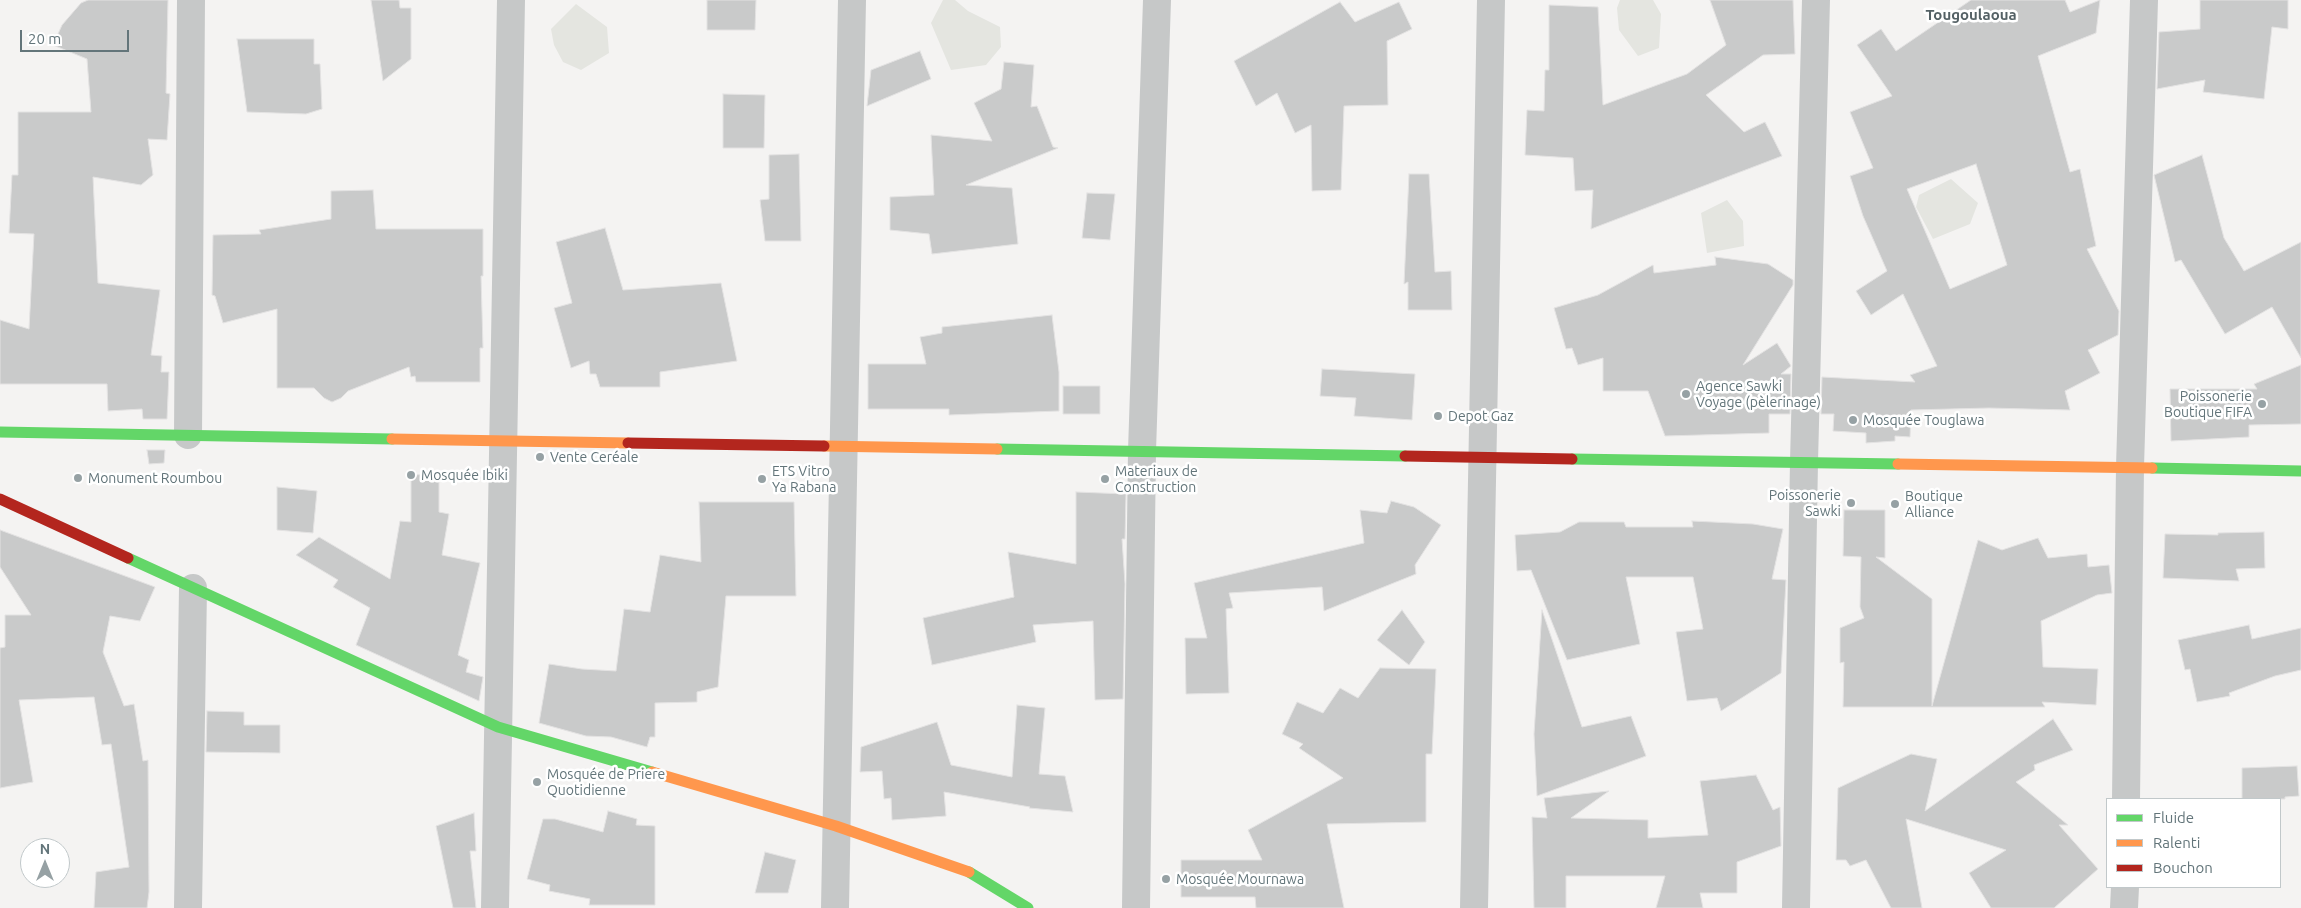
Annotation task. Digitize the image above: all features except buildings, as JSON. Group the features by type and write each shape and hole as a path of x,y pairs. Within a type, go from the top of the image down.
{"street":[{"path":"188,435 191,0"},
{"path":"495,908 511,0"},
{"path":"834,908 852,0"},
{"path":"1136,908 1142,451 1157,0"},
{"path":"1474,908 1491,0"},
{"path":"1796,908 1804,462 1816,0"},
{"path":"2126,798 2130,467 2144,0"},
{"path":"0,432 2301,471"},
{"path":"0,499 498,727 836,826 975,874 1028,908"},
{"path":"188,908 193,588"},
{"path":"2124,888 2124,908"}],"shaded area":[{"path":"943,0 955,0 968,11 1000,27 1001,47 986,65 951,70 931,23"},
{"path":"1620,0 1653,0 1661,14 1659,48 1638,56 1619,30 1617,8"},
{"path":"576,4 607,27 609,53 581,70 563,62 554,45 551,29"},
{"path":"1951,179 1978,203 1970,224 1933,239 1916,207 1919,195"},
{"path":"1727,200 1743,221 1744,246 1707,253 1701,213"}],"traffic: fast":[{"path":"0,432 392,439"},
{"path":"997,449 1405,456"},
{"path":"1572,459 1898,464"},
{"path":"2152,468 2301,471"},
{"path":"128,558 498,727 652,772"},
{"path":"969,872 1028,908"}],"traffic: slow":[{"path":"392,439 628,443"},
{"path":"824,446 997,449"},
{"path":"1898,464 2152,468"},
{"path":"652,772 836,826 969,872"}],"traffic: jam":[{"path":"628,443 824,446"},
{"path":"1405,456 1572,459"},
{"path":"0,499 128,558"}],"place":[{"name":"Agence Sawki Voyage (pèlerinage)","path":"1686,394"},
{"name":"Poissonerie Boutique FIFA","path":"2262,404"},
{"name":"Depot Gaz","path":"1438,416"},
{"name":"Mosquée Touglawa","path":"1853,420"},
{"name":"Vente Ceréale","path":"540,457"},
{"name":"Mosquée Ibiki","path":"411,475"},
{"name":"Monument Roumbou","path":"78,478"},
{"name":"ETS Vitro Ya Rabana","path":"762,479"},
{"name":"Materiaux de Construction","path":"1105,479"},
{"name":"Poissonerie Sawki","path":"1851,503"},
{"name":"Boutique Alliance","path":"1895,504"},
{"name":"Mosquée de Priere Quotidienne","path":"537,782"},
{"name":"Mosquée Mournawa","path":"1166,879"}],"district":[{"name":"Tougoulaoua","path":"1971,15"}]}
